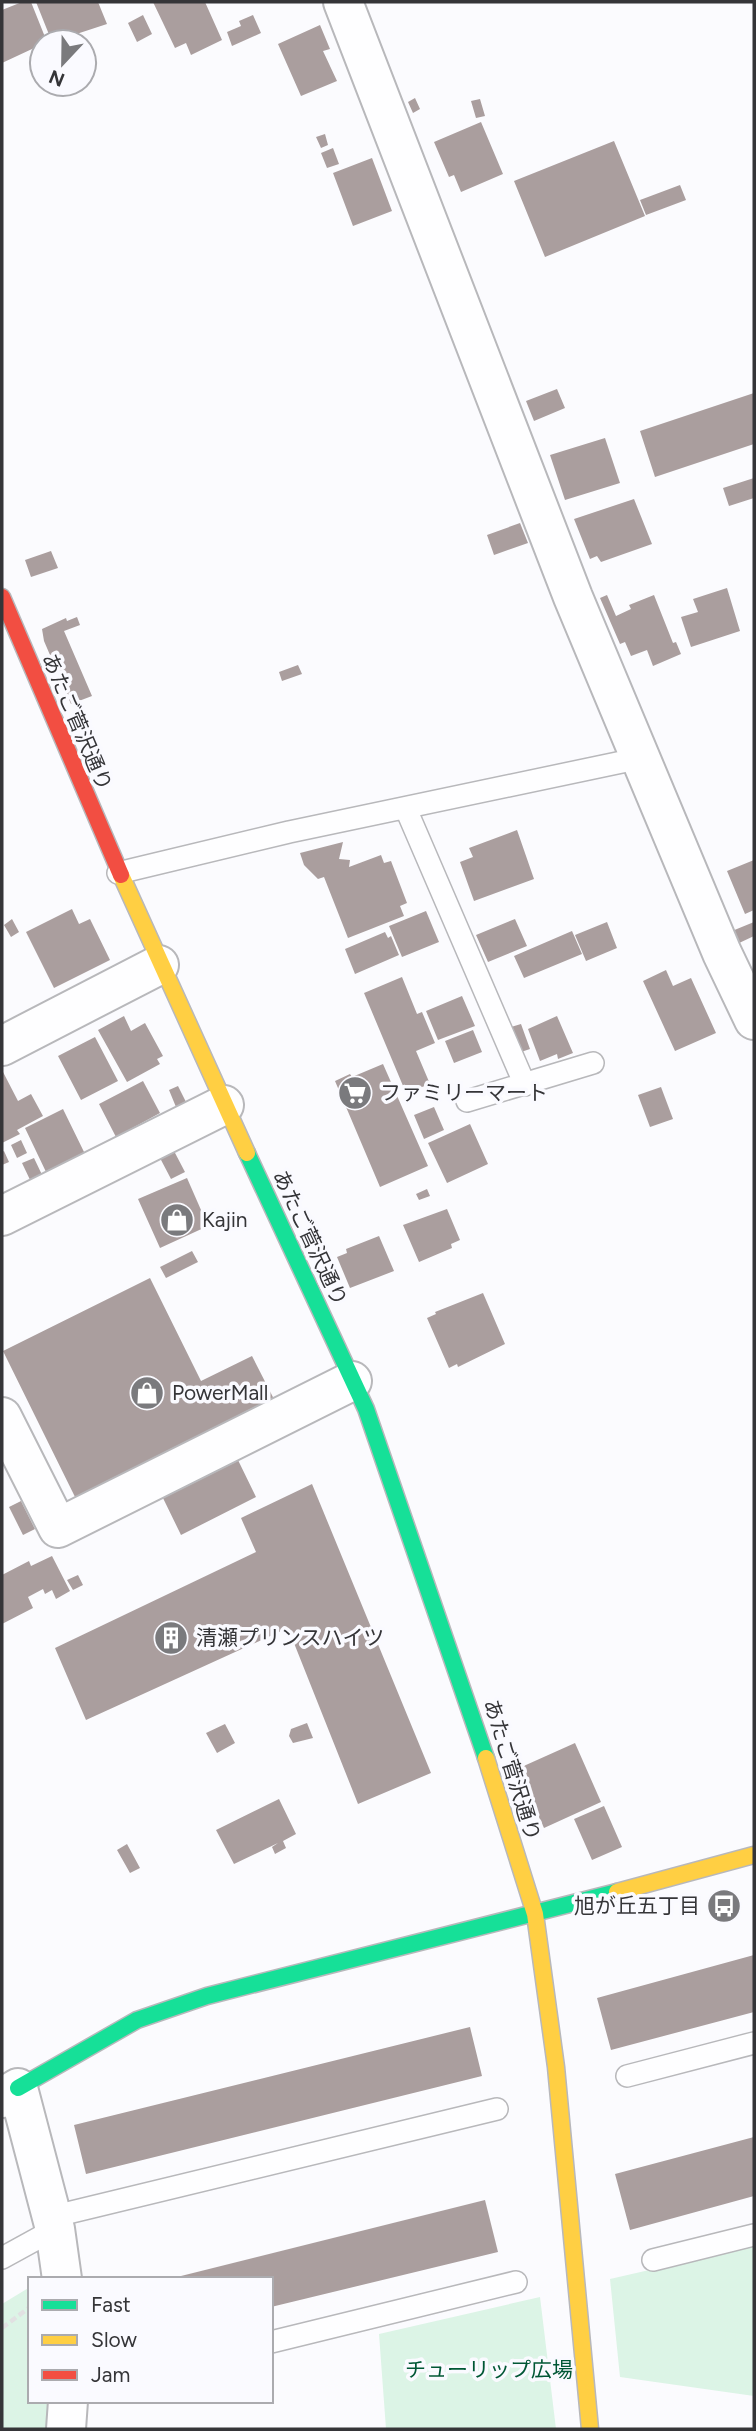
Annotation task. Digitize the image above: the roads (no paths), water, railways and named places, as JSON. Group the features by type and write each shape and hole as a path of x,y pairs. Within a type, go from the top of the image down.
{"street":[{"path":"343,2 573,597 717,941 754,1020"},
{"name":"あたご菅沢通り","path":"2,597 159,965 366,1409 414,1540 536,1914 556,2067 590,2429"},
{"path":"2,1046 159,965"},
{"path":"2,1216 224,1105"},
{"path":"2,1417 58,1528 352,1381"},
{"path":"62,2277 53,2223 10,2093 137,2020 206,1996 536,1914 754,1854"},
{"path":"66,2429 68,2403"}],"lane":[{"path":"118,873 289,832 641,758"},
{"path":"406,809 526,1085"},
{"path":"467,1101 593,1063"},
{"path":"627,2076 754,2042"},
{"path":"2,2258 53,2223 497,2109"},
{"path":"653,2260 754,2235"},
{"path":"273,2342 516,2282"}],"place":[{"name":"ファミリーマート","path":"355,1093"},
{"name":"Kajin","path":"177,1220"},
{"name":"PowerMall","path":"147,1393"},
{"name":"清瀬プリンスハイツ","path":"171,1638"},
{"name":"旭が丘五丁目","path":"724,1906"}],"park label":[{"name":"チューリップ広場","path":"489,2370"}]}
